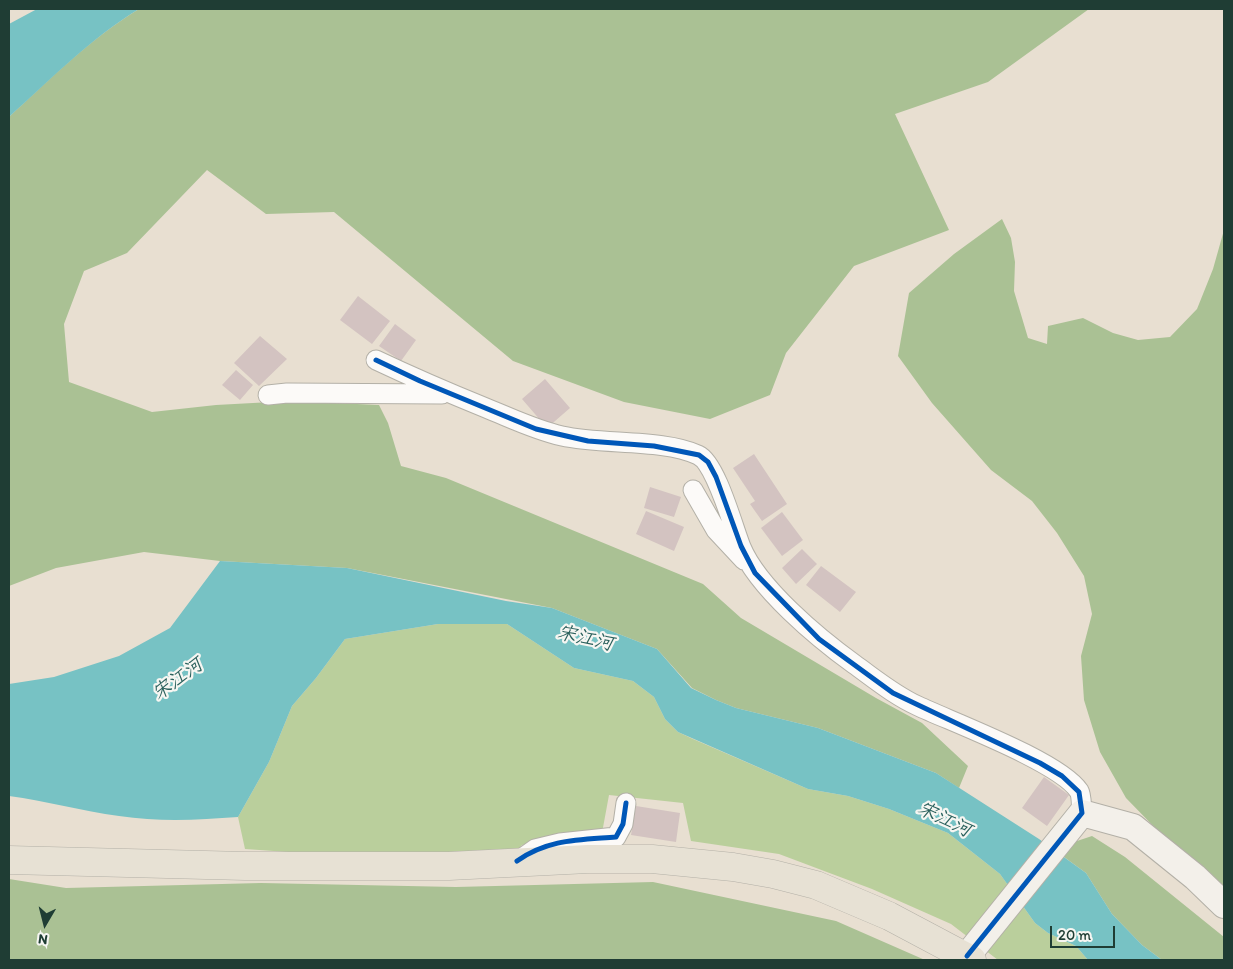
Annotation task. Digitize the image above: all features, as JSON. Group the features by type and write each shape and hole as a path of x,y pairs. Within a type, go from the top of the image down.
{"highway":[{"path":"9,860 274,866 449,866 517,861 652,860 733,867 773,874 816,885 859,902 969,958"}],"street":[{"path":"376,360 451,394 536,429 588,441 661,447 699,455 708,462 716,477 741,546 752,568"},
{"path":"268,396 287,393 451,394"},
{"path":"693,490 716,530 819,639 893,693 917,706 974,729 1040,763 1062,776 1079,792 1082,813 969,958"},
{"path":"517,861 535,849 560,842 616,837 623,824 626,803"},
{"path":"1082,813 1133,828 1195,877 1224,905"}],"green space":[{"path":"139,9 1089,9 988,82 895,114 949,230 854,266 786,353 770,395 710,419 624,402 513,361 334,212 266,214 207,170 127,253 84,271 64,324 69,382 152,412 216,405 290,401 379,405 388,423 401,466 446,478 703,584 741,618 922,723 968,766 959,788 936,773 818,728 736,708 716,700 692,688 657,649 552,608 347,568 220,561 144,552 56,568 9,586 9,117 88,46 121,20"},
{"path":"1002,219 1011,238 1015,262 1014,291 1028,338 1047,344 1048,326 1083,318 1113,333 1138,340 1170,337 1197,309 1213,269 1224,230 1224,886 1163,836 1126,798 1100,752 1084,700 1081,656 1092,614 1084,576 1057,533 1032,501 991,470 932,403 898,356 909,293 954,254"},
{"path":"438,624 507,624 574,668 633,681 654,697 665,719 678,732 693,739 808,789 848,796 889,809 948,833 1000,874 1035,923 1048,933 1076,946 1088,960 998,960 951,924 872,889 779,854 691,841 683,803 609,795 602,833 522,845 515,854 317,854 245,849 238,817 269,762 292,706 345,639"},
{"path":"1092,836 1125,857 1224,937 1224,960 1162,960 1142,945 1112,914 1086,873 1064,857 1074,842"},
{"path":"9,879 66,888 261,883 456,887 653,882 836,921 925,960 9,960"}],"water":[{"path":"37,9 139,9 121,20 88,46 9,117 9,24"},
{"name":"宋江河","path":"220,561 347,568 506,601 552,608 657,649 691,688 716,700 736,708 818,728 936,773 1039,839 1086,873 1112,914 1142,945 1162,960 1088,960 1076,946 1048,933 1035,923 1000,874 948,833 889,809 848,796 808,789 678,732 665,719 654,697 633,681 574,668 507,624 438,624 345,639 292,706 269,762 238,817 178,820 134,818 9,796 9,684 54,677 119,656 170,628"}],"building":[{"path":"358,296 390,321 372,344 340,320"},
{"path":"395,324 416,340 401,361 379,346"},
{"path":"260,336 287,359 259,386 234,363"},
{"path":"236,370 253,385 240,400 222,385"},
{"path":"545,379 570,408 547,428 522,399"},
{"path":"754,454 787,504 762,521 750,504 755,501 733,468"},
{"path":"650,487 681,497 674,517 644,508"},
{"path":"646,511 684,527 674,551 636,534"},
{"path":"782,512 803,540 782,556 761,528"},
{"path":"802,549 817,564 796,584 782,568"},
{"path":"821,566 856,592 840,612 806,585"},
{"path":"1044,777 1069,795 1047,826 1022,808"},
{"path":"636,806 680,813 676,842 631,835"}],"cycle path":[{"path":"376,360 420,381 536,429 588,441 654,446 699,455 708,462 716,477 741,546 755,573 819,639 893,693 1040,763 1062,776 1079,792 1082,813 967,956"},
{"path":"517,861 540,848 564,842 616,837 623,824 626,803"}]}
